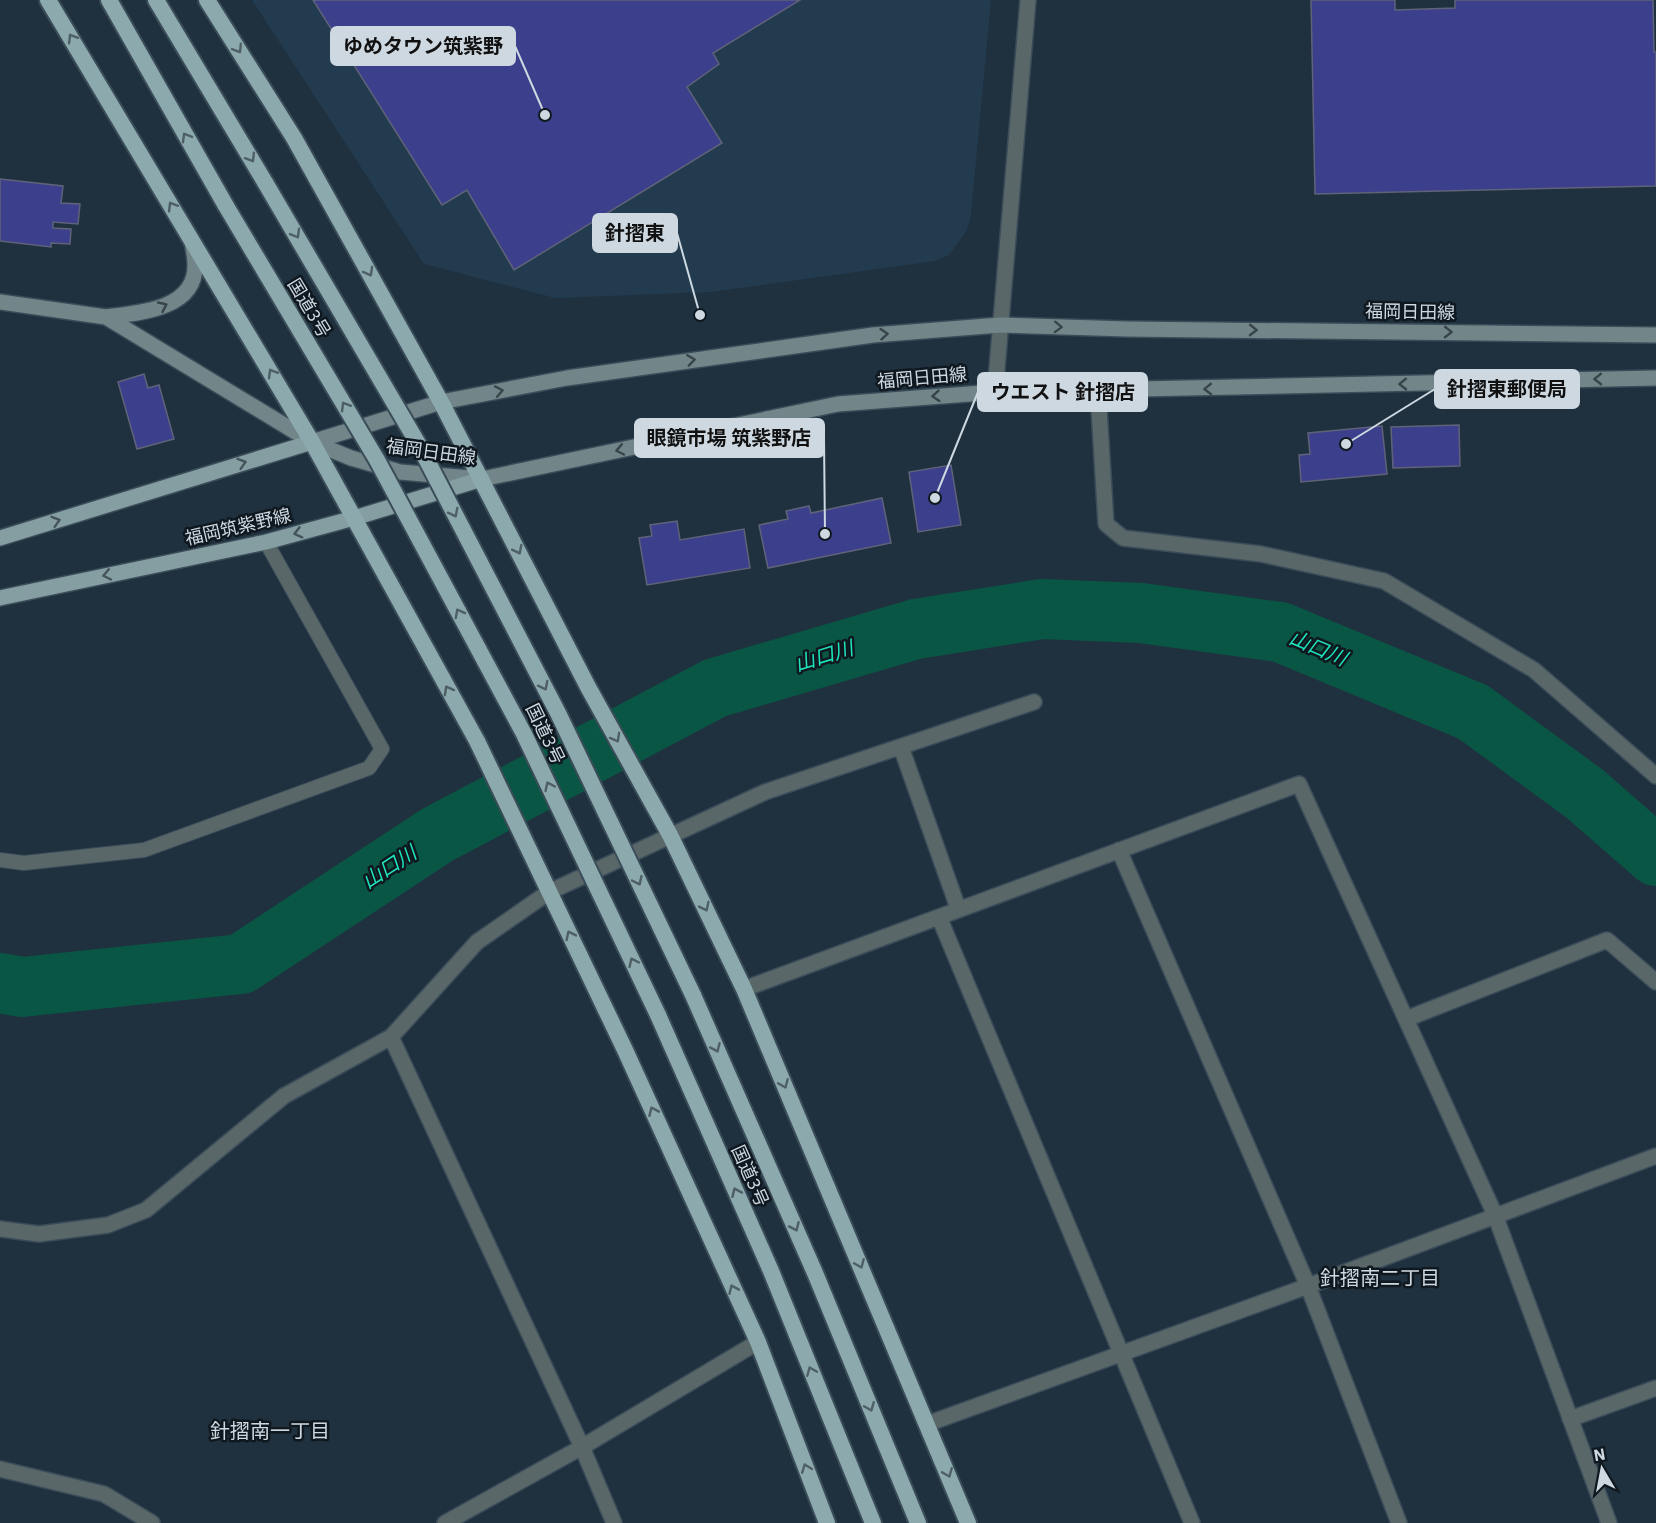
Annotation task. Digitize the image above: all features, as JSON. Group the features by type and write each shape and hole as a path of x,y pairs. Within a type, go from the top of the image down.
{"highway":[{"path":"48,0 312,442 477,741 758,1342 827,1523"},
{"name":"国道3号","path":"109,0 226,206 377,460 519,723 658,1015 771,1271 873,1523"},
{"name":"国道3号","path":"156,0 425,457 558,713 693,995 815,1273 918,1523"},
{"path":"207,0 294,138 441,402 588,687 670,835 744,989 968,1523"}],"main road":[{"path":"106,317 150,311 164,307 177,297 189,285 194,273 191,236"},
{"name":"福岡日田線","path":"0,303 106,317 312,442 351,458 400,472 482,479 838,404 995,392 1098,392 1656,378"},
{"name":"福岡日田線","path":"312,442 441,402 579,376 873,335 1000,325 1127,329 1656,335"},
{"path":"0,538 312,442"},
{"name":"福岡筑紫野線","path":"0,598 266,542 482,479"}],"street":[{"path":"995,392 1028,0"},
{"path":"1098,392 1106,524 1123,538 1261,554 1384,581 1534,670 1656,776"},
{"path":"0,1229 39,1234 96,1226 146,1210 284,1096 391,1037 477,942 549,892 765,792 1034,702"},
{"path":"901,747 958,908"},
{"path":"744,989 958,908 1299,784 1495,1215 1609,1523"},
{"path":"1119,850 1308,1286 1399,1523"},
{"path":"939,916 1192,1523"},
{"path":"1406,1019 1607,940 1656,982"},
{"path":"391,1037 582,1447 614,1523"},
{"path":"927,1424 1308,1286 1656,1156"},
{"path":"445,1523 582,1447 758,1342"},
{"path":"1570,1419 1656,1388"},
{"path":"0,1469 104,1494 152,1523"}],"lane":[{"path":"0,860 24,863 144,850 369,768 382,749 266,542"}],"shaded area":[{"path":"252,0 991,0 971,214 967,230 949,255 935,261 712,292 555,298 424,264"}],"building":[{"path":"313,0 800,0 713,53 719,64 687,87 722,143 514,270 467,190 442,205"},
{"path":"1311,0 1395,0 1395,10 1455,8 1455,0 1653,0 1654,52 1656,52 1656,186 1315,194"},
{"path":"0,179 63,186 61,203 80,204 78,224 53,222 53,228 71,229 70,244 51,243 51,247 0,241"},
{"path":"144,374 148,388 159,385 174,439 137,449 118,382"},
{"path":"1459,425 1460,466 1393,468 1391,427"},
{"path":"1382,426 1387,474 1301,482 1299,455 1310,454 1308,433"},
{"path":"951,465 961,525 918,532 909,472"},
{"path":"882,498 891,543 768,568 759,525 788,519 786,511 809,506 811,513"},
{"path":"677,521 680,540 744,529 750,568 647,585 639,538 652,536 650,525"}],"waterway":[{"name":"山口川","path":"0,983 22,987 241,964 437,835 715,688 916,629 1042,609 1141,613 1280,632 1473,712 1585,794 1656,856"}],"place":[{"name":"ゆめタウン筑紫野","path":"545,115"},
{"name":"針摺東","path":"700,315"},
{"name":"針摺東郵便局","path":"1346,444"},
{"name":"ウエスト 針摺店","path":"935,498"},
{"name":"眼鏡市場 筑紫野店","path":"825,534"}],"district":[{"name":"針摺南二丁目","path":"1380,1278"},
{"name":"針摺南一丁目","path":"270,1431"}]}
